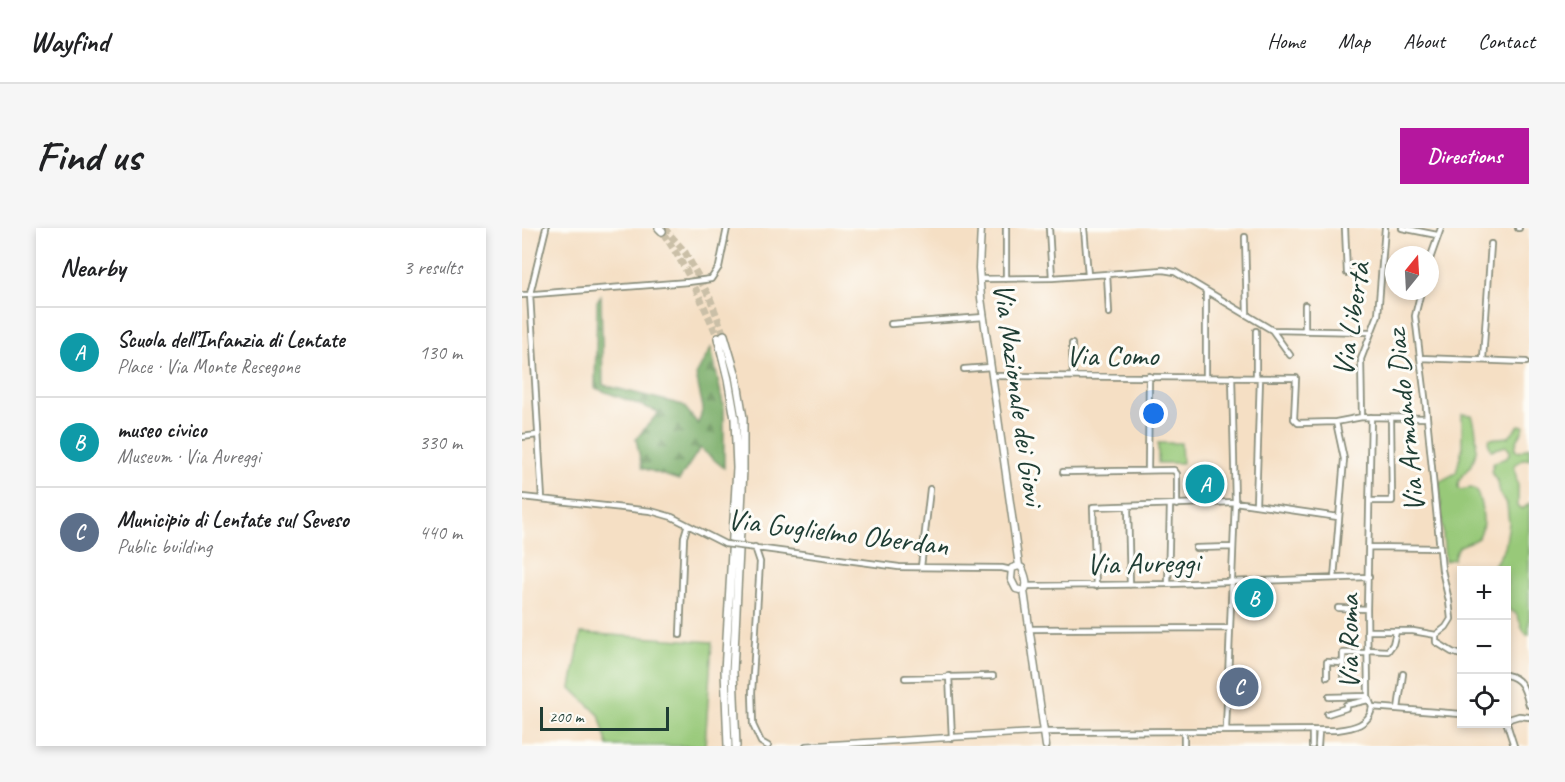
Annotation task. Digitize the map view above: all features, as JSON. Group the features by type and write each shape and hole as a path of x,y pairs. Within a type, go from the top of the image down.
{"highway":[{"path":"728,746 725,670 737,468 735,419 721,336 736,376 743,418 743,469 733,672 736,746"}],"main road":[{"name":"Via Nazionale dei Giovi","path":"981,228 980,279 984,317 1019,566 1022,568 1025,588 1046,746"},
{"path":"1011,570 1019,566"},
{"name":"Via Nazionale dei Giovi","path":"1011,570 1012,584 1016,589 1025,588"}],"street":[{"path":"542,499 530,294 546,228"},
{"path":"522,295 711,279 719,267 727,228"},
{"path":"1006,228 1006,279"},
{"path":"1048,228 1052,278"},
{"path":"1084,228 1088,275"},
{"name":"Via Libertà","path":"1345,228 1347,273"},
{"name":"Via Libertà","path":"1362,417 1361,359 1378,315 1384,228"},
{"path":"1402,228 1437,235"},
{"path":"1434,246 1441,228"},
{"path":"1245,237 1247,314"},
{"path":"1483,359 1491,244"},
{"path":"980,279 1175,272 1272,330 1290,355"},
{"path":"1107,274 1109,313"},
{"path":"1206,291 1206,377"},
{"name":"Via Armando Diaz","path":"1418,300 1415,311 1439,548 1451,619 1446,627 1436,634"},
{"path":"1305,305 1305,330"},
{"path":"891,324 984,317"},
{"path":"1272,330 1370,332"},
{"path":"1256,331 1258,378 1256,505"},
{"path":"1072,344 1073,376"},
{"path":"1420,357 1526,362"},
{"path":"964,369 992,367"},
{"name":"Via Como","path":"993,376 1296,378 1294,419 1300,423 1336,422"},
{"path":"1148,470 1149,376"},
{"path":"1226,729 1234,502 1232,377"},
{"path":"1334,578 1344,459 1336,422 1362,417 1427,418"},
{"name":"Via Roma","path":"1371,417 1367,650 1368,698 1372,706"},
{"path":"1370,501 1392,501 1391,418"},
{"path":"522,437 537,435"},
{"path":"1063,472 1174,470 1177,474 1177,505"},
{"path":"921,567 930,489"},
{"name":"Via Guglielmo Oberdan","path":"522,498 651,511 672,517 687,527 725,544 899,567 1011,570"},
{"path":"1096,586 1093,507 1234,502 1338,517"},
{"path":"1168,584 1170,505"},
{"path":"1128,507 1130,585"},
{"path":"680,635 684,537 687,527"},
{"path":"752,547 760,562"},
{"path":"1196,548 1233,547"},
{"path":"1370,547 1439,548"},
{"path":"766,549 760,562 752,692 753,725 761,742 768,746"},
{"name":"Via Aureggi","path":"1025,588 1369,577"},
{"path":"1338,608 1367,609"},
{"path":"1029,629 1230,628"},
{"path":"1367,631 1413,631 1436,634 1436,642 1457,654"},
{"path":"1343,675 1343,653 1367,650 1388,651 1393,644 1396,632"},
{"path":"1327,677 1327,662 1343,663"},
{"path":"1398,709 1403,674"},
{"path":"949,676 952,738"},
{"path":"905,678 993,676"},
{"path":"1511,676 1521,682 1529,705"},
{"path":"1329,697 1368,698"},
{"path":"1327,714 1368,698"},
{"path":"806,746 882,744 1043,732 1184,732 1226,729 1319,731 1346,729 1364,722 1370,715 1372,706 1457,714"},
{"path":"1511,719 1528,715"},
{"path":"1508,728 1512,745"},
{"path":"1312,730 1312,746"},
{"path":"1318,746 1319,731"},
{"path":"1184,732 1184,746"}],"green space":[{"path":"601,296 603,385 683,405 698,424 703,408 696,375 711,348 724,408 724,468 700,448 679,480 642,468 636,439 659,412 595,388 597,301"},
{"path":"1462,414 1472,415 1476,449 1475,456 1460,479 1458,488 1476,490 1482,508 1483,521 1478,538 1459,547 1454,559 1445,561 1439,482 1456,473 1462,449"},
{"path":"1519,425 1524,426 1515,450 1519,452 1529,447 1529,459 1522,459 1514,466 1518,486 1518,506 1523,509 1529,503 1529,635 1524,632 1518,617 1511,611 1511,566 1494,566 1505,548 1509,523 1507,505 1500,494 1498,482 1491,472 1494,462 1507,458 1510,451 1506,446 1491,450 1488,442 1489,439 1508,437"},
{"path":"1158,443 1181,443 1182,463 1158,463"},
{"path":"581,633 712,642 705,746 608,746 599,715 571,688"}],"tunnel":[{"path":"664,228 685,252 710,298 724,335"},
{"path":"663,233 693,284 718,338"}],"place":[{"name":"Scuola dell’Infanzia di Lentate","path":"1205,484"},
{"name":"museo civico","path":"1254,598"},
{"name":"Municipio di Lentate sul Seveso","path":"1239,687"}]}
